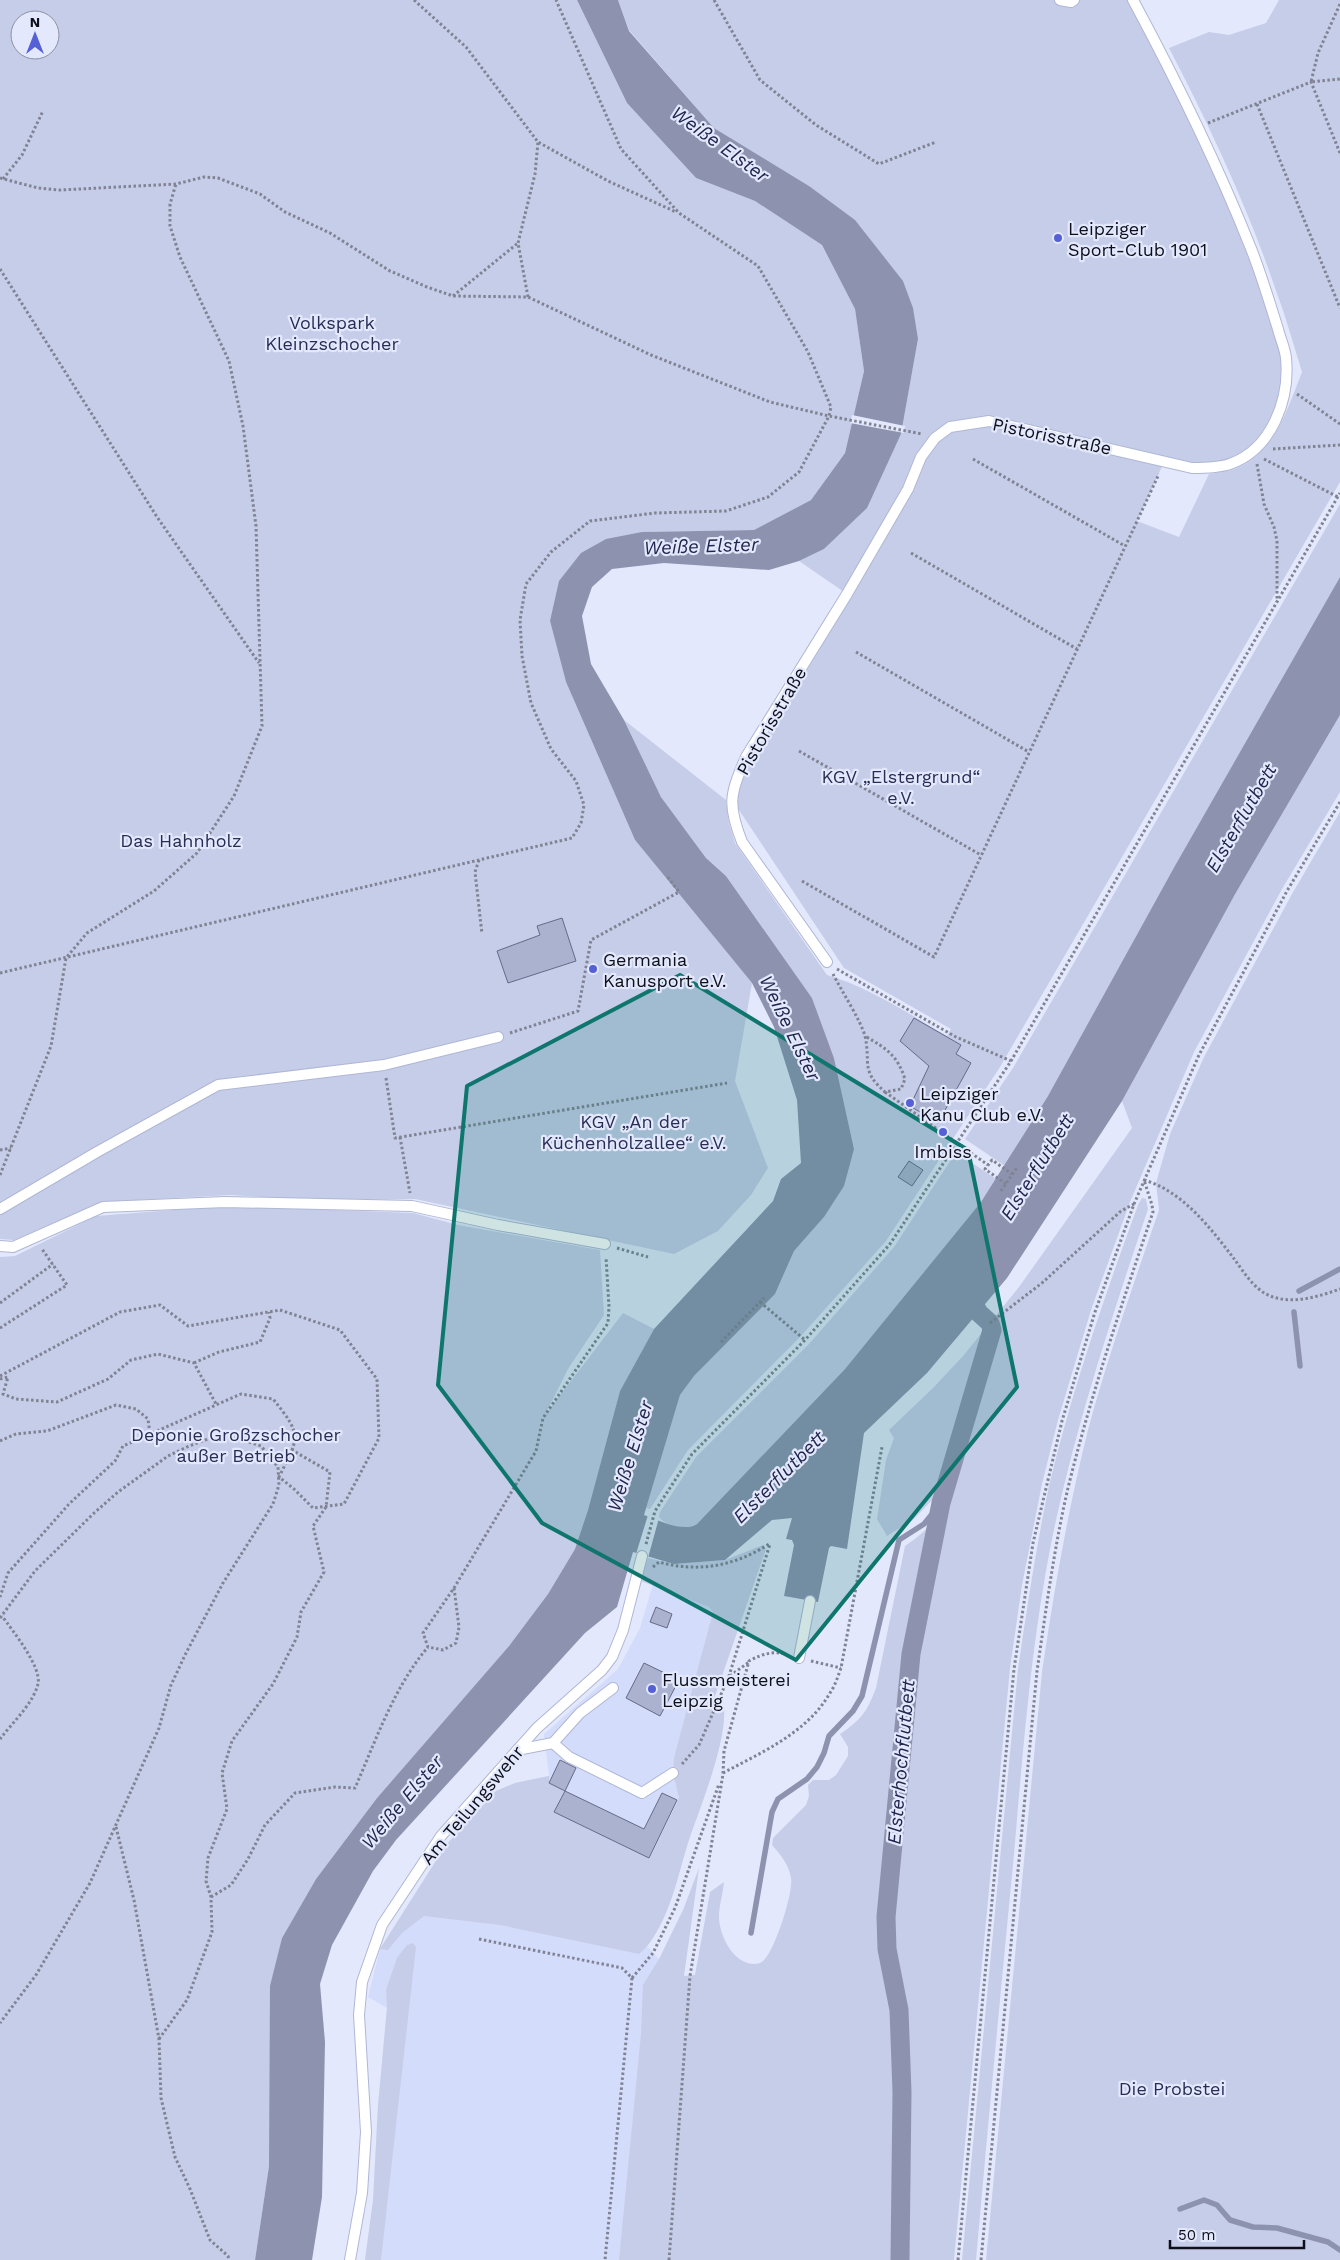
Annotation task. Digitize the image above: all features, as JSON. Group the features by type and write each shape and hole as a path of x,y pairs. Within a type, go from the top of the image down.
{"lane":[{"path":"1060,0 1071,2 1074,0"},
{"name":"Pistorisstraße","path":"828,962 742,842 734,823 731,803 736,781 746,757 852,586 908,489 921,457 935,438 950,427 989,421 1164,462 1192,468 1208,468 1230,464 1252,452 1270,430 1280,409 1286,388 1286,357 1266,289 1230,199 1198,127 1133,0"},
{"path":"0,1209 218,1085 384,1065 498,1037"},
{"path":"0,1246 13,1247 103,1208 226,1202 412,1206 498,1225 605,1244"},
{"name":"Am Teilungswehr","path":"350,2260 362,2193 365,2141 358,2015 362,1982 382,1925 436,1843 537,1728 602,1670 612,1657 623,1630 642,1556"},
{"path":"799,1658 810,1601"},
{"path":"517,1750 553,1743 580,1713 613,1688"},
{"path":"553,1743 568,1757 642,1793 673,1773"}],"path":[{"path":"0,973 572,838 581,823 584,805 576,781 551,749 541,729 532,702 522,656 520,620 526,584 551,552 590,522 655,513 726,511 768,497 799,472 829,416 831,407 808,352 758,266 679,213 608,181 538,142 466,47 414,0"},
{"path":"556,0 621,149 679,213"},
{"path":"714,0 760,80 816,125 879,164 936,142"},
{"path":"1340,4 1318,54 1311,82 1340,153"},
{"path":"1198,127 1311,82 1340,79"},
{"path":"1257,104 1340,308"},
{"path":"43,111 22,155 1,179 38,188 60,190 176,184 204,177 218,178 260,194 285,212 330,233 390,271 453,296 528,296 651,355 770,402 829,416 915,431"},
{"path":"528,296 518,243 535,174 538,142"},
{"path":"0,1176 51,1046 66,958 87,933 154,891 197,853 234,796 262,726 256,526 243,426 229,361 180,257 170,226 170,204 176,184"},
{"path":"453,296 518,243"},
{"path":"0,269 157,517 260,663"},
{"path":"1286,388 1340,424"},
{"path":"1252,452 1340,445"},
{"path":"642,1556 660,1503 692,1454 805,1340 890,1244 1011,1061 1339,495 1252,452"},
{"path":"1252,452 1256,462 1264,504 1274,527 1277,540 1276,604"},
{"path":"974,459 1126,546"},
{"path":"802,881 934,957 1164,462"},
{"path":"911,553 1077,649"},
{"path":"856,652 1029,752"},
{"path":"799,750 981,855"},
{"path":"958,2260 1014,1669 1026,1585 1045,1485 1095,1312 1144,1180 1199,1055 1287,891 1340,802"},
{"path":"480,859 475,872 482,934"},
{"path":"498,1037 578,1011 591,940 679,892 667,876"},
{"path":"828,962 844,974 956,1037 1011,1061"},
{"path":"828,962 865,1036 866,1064 873,1081 885,1092 988,1164"},
{"path":"865,1036 881,1046 899,1062 905,1079 901,1089 885,1092"},
{"path":"384,1065 395,1138 727,1083"},
{"path":"400,1137 412,1206"},
{"path":"0,1150 11,1148"},
{"path":"1006,1184 985,1169 988,1164 992,1160 1012,1174"},
{"path":"1001,1191 1018,1166"},
{"path":"1144,1180 1156,1183 1188,1207 1213,1232 1248,1277 1264,1293 1275,1298 1292,1300 1315,1298 1340,1289"},
{"path":"981,2260 1036,1681 1047,1598 1068,1490 1084,1427 1111,1336 1153,1212 1144,1180"},
{"path":"990,1323 1042,1283 1121,1211 1134,1204"},
{"path":"0,1328 67,1285 34,1238"},
{"path":"428,1647 423,1632 454,1588 536,1451 543,1418 608,1323 609,1307 605,1244 648,1257"},
{"path":"0,1303 53,1264"},
{"path":"720,1342 764,1298"},
{"path":"760,1302 805,1340"},
{"path":"0,1378 120,1312 160,1305 188,1326 280,1310 340,1330 377,1379 379,1438 344,1504 313,1508 278,1477"},
{"path":"0,1378 8,1377 3,1394 16,1399 57,1402 108,1379 131,1360 158,1354 194,1364 219,1352 260,1342 270,1318 269,1312"},
{"path":"194,1364 216,1404"},
{"path":"0,1597 8,1574 63,1510 115,1461 123,1446 216,1404 241,1394 273,1399 289,1419 296,1434 292,1450 278,1477"},
{"path":"0,1441 16,1434 47,1431 116,1405 136,1408 148,1419 150,1434"},
{"path":"0,1739 29,1700 38,1683 35,1666 1,1617 35,1571 93,1514 141,1474 168,1456 208,1439 226,1437 261,1446 278,1467 279,1485 272,1504 223,1583 186,1652 171,1685 159,1728 116,1826 72,1916 36,1975 0,2023"},
{"path":"605,2260 632,1978 653,1953 675,1908 723,1774 787,1739 817,1712 831,1692 841,1668 882,1447"},
{"path":"158,2039 187,2000 212,1932 211,1897 206,1881 208,1858 227,1809 222,1773 232,1741 273,1684 297,1637 301,1612 324,1572 313,1526 326,1507 330,1472 292,1450"},
{"path":"639,1568 650,1569 659,1562 686,1568 718,1566 733,1563 770,1544 729,1676 699,1745 673,1773"},
{"path":"428,1647 443,1650 456,1643 459,1627 454,1588"},
{"path":"211,1897 231,1885 248,1859 266,1825 295,1793 335,1787 355,1788 385,1717 417,1660 428,1647"},
{"path":"729,1676 762,1654 776,1652 841,1668"},
{"path":"669,2260 690,1976 723,1774 724,1751 750,1662"},
{"path":"116,1826 134,1900 158,2039 161,2098 175,2158 190,2189 210,2240 230,2260"},
{"path":"479,1940 622,1968 632,1978"}],"highlighted area":[{"path":"680,975 968,1150 1017,1387 796,1660 542,1523 438,1385 467,1086"}],"shaded area":[{"path":"653,1584 709,1607 713,1612 673,1773 679,1798 656,1933 647,1946 659,1959 633,2260 365,2260 373,2201 378,2106 387,2008 368,1997 380,1949 446,1845 496,1791 515,1783 549,1776 544,1734 618,1669 640,1628"}],"green space":[{"name":"Volkspark Kleinzschocher","path":"0,0 577,0 627,103 696,178 755,201 822,245 855,309 864,371 845,453 811,500 754,530 642,532 550,621 566,682 635,840 752,983 735,1081 768,1168 751,1195 718,1231 674,1254 415,1199 316,1200 230,1195 101,1202 14,1240 0,1239"},
{"name":"KGV „Elstergrund“ e.V.","path":"618,0 1133,0 1231,199 1286,357 1280,409 1251,452 1208,467 1164,462 1137,521 1179,537 1209,474 1232,470 1246,463 1259,454 1269,442 1284,416 1302,372 1282,307 1239,194 1169,48 1209,32 1229,35 1266,23 1279,0 1340,0 1340,482 1000,1067 886,1241 801,1336 688,1450 650,1509 646,1508 680,1395 694,1376 775,1294 794,1251 824,1217 854,1149 834,1058 812,998 726,876 706,858 661,797 624,720 726,800 729,823 735,843 827,975 858,986 947,1036 951,1029 844,968 739,810 731,803 736,781 847,594 799,561 824,549 866,508 901,434 918,339 809,186 714,128 629,30"},
{"name":"Elsterhochflutbett","path":"1340,504 1340,577 1176,864 1234,896 1340,715 1340,792 1282,889 1194,1052 1130,1202 1091,1310 1058,1420 1042,1484 1022,1585 1010,1668 954,2260 619,2260 641,2034 643,1985 659,1959 683,1910 699,1868 684,1976 695,1975 710,1892 724,1882 719,1917 722,1933 730,1950 736,1957 751,1964 760,1963 771,1950 782,1924 791,1885 791,1878 786,1864 772,1845 773,1838 806,1805 809,1796 808,1785 813,1780 829,1780 836,1775 848,1756 848,1747 840,1734 862,1715 870,1703 876,1688 905,1546 930,1525 937,1512 941,1495 935,1497 914,1519 887,1536 877,1519 886,1460 894,1438 889,1430 963,1356 1019,1287 1132,1128 1122,1101 1188,977 1048,1096 1005,1166 965,1139 1013,1068"},
{"name":"Die Probstei","path":"1340,812 1340,2260 986,2260 1042,1672 1062,1550 1088,1430 1113,1347 1159,1210 1156,1183 1170,1134 1204,1057 1292,894"},
{"path":"956,1152 996,1179 981,1202 845,1369 697,1524 682,1527 671,1525 662,1520 659,1517 660,1512 696,1457 809,1344 894,1247"},
{"path":"1142,1198 1146,1199 1148,1209 1082,1417 1060,1501 1044,1582 1024,1737 976,2260 962,2260 1018,1669 1036,1555 1049,1486 1078,1379 1113,1275"},
{"name":"Deponie Großzschocher außer Betrieb","path":"225,1206 413,1213 458,1225 600,1250 604,1315 568,1369 545,1415 623,1313 654,1329 620,1391 588,1510 575,1549 548,1594 509,1646 377,1798 316,1879 282,1938 269,2166 255,2260 0,2260 0,1257 15,1256 96,1216"},
{"path":"763,1545 766,1549 713,1702 724,1707 724,1721 712,1774 667,1911 654,1936 644,1949 639,1954 500,1925 424,1916 402,1933 388,1950 380,1949 446,1845 496,1791 515,1783 549,1776 549,1783 565,1791 554,1812 650,1858 679,1798 673,1773 674,1758 713,1612 709,1607 641,1581 648,1558 674,1564 725,1560"},
{"path":"413,1943 416,1947 381,2260 365,2260 373,2201 378,2106 387,2008 386,1990 397,1958 407,1945"}],"water":[{"path":"577,0 618,0 629,31 714,128 809,186 855,220 903,281 913,308 918,339 901,434 867,508 824,549 799,561 769,570 664,563 612,569 592,587 582,616 591,664 624,720 661,797 706,858 726,876 812,998 834,1058 854,1149 844,1186 824,1217 794,1251 775,1294 694,1376 680,1395 644,1515 678,1526 684,1527 697,1524 845,1369 981,1202 1048,1096 1176,864 1340,577 1340,715 1234,896 1122,1101 1007,1278 927,1373 864,1433 847,1549 831,1546 829,1548 818,1602 784,1596 794,1545 792,1540 786,1539 792,1518 772,1520 725,1560 674,1564 633,1552 617,1607 585,1633 396,1840 373,1871 332,1945 320,1984 325,2042 322,2197 312,2260 255,2260 269,2166 270,1986 282,1938 316,1879 377,1798 509,1646 548,1594 575,1549 588,1510 620,1391 654,1329 773,1201 781,1179 801,1163 797,1100 774,1027 752,983 635,840 566,682 550,621 559,581 581,553 606,539 642,532 754,530 811,500 845,453 864,371 855,309 822,245 755,201 696,178 627,103"}],"pier":[{"path":"852,415 905,426 904,433 850,423"},
{"path":"648,1515 659,1518 648,1558 636,1554"}],"building":[{"path":"562,918 576,961 508,983 497,951 540,935 537,926"},
{"path":"914,1018 961,1045 956,1054 971,1063 938,1123 910,1106 929,1066 900,1041"},
{"path":"909,1161 923,1170 912,1186 898,1177"},
{"path":"656,1607 672,1614 667,1628 650,1622"},
{"name":"Flussmeisterei Leipzig","path":"644,1663 679,1680 660,1716 626,1698"},
{"path":"560,1760 576,1768 565,1791 549,1783"},
{"path":"565,1791 644,1829 662,1793 677,1800 649,1858 554,1812"}],"waterway":[{"path":"1299,1291 1340,1269"},
{"name":"Elsterhochflutbett","path":"900,2260 902,2092 899,2010 887,1949 886,1917 911,1654 941,1503 992,1330 990,1323 979,1313 967,1292"},
{"path":"1294,1312 1300,1366"},
{"path":"751,1933 772,1812 778,1799 807,1779 817,1767 829,1736 853,1711 862,1696 899,1540 924,1524 941,1503"},
{"path":"1180,2209 1204,2200 1217,2205 1230,2220 1253,2227 1277,2228 1328,2242 1340,2250"}],"place":[{"name":"Leipziger Sport-Club 1901","path":"1058,238"},
{"name":"Germania Kanusport e.V.","path":"593,969"},
{"name":"Leipziger Kanu Club e.V.","path":"910,1103"},
{"name":"Imbiss","path":"943,1132"},
{"name":"Flussmeisterei Leipzig","path":"652,1689"}],"water label":[{"name":"Weiße Elster","path":"720,144"},
{"name":"Weiße Elster","path":"701,546"},
{"name":"Elsterflutbett","path":"1241,818"},
{"name":"Weiße Elster","path":"790,1028"},
{"name":"Elsterflutbett","path":"1037,1167"},
{"name":"Weiße Elster","path":"630,1456"},
{"name":"Elsterflutbett","path":"779,1477"},
{"name":"Weiße Elster","path":"402,1802"}],"park label":[{"name":"Das Hahnholz","path":"181,840"},
{"name":"KGV „An der Küchenholzallee“ e.V.","path":"634,1131"}]}
